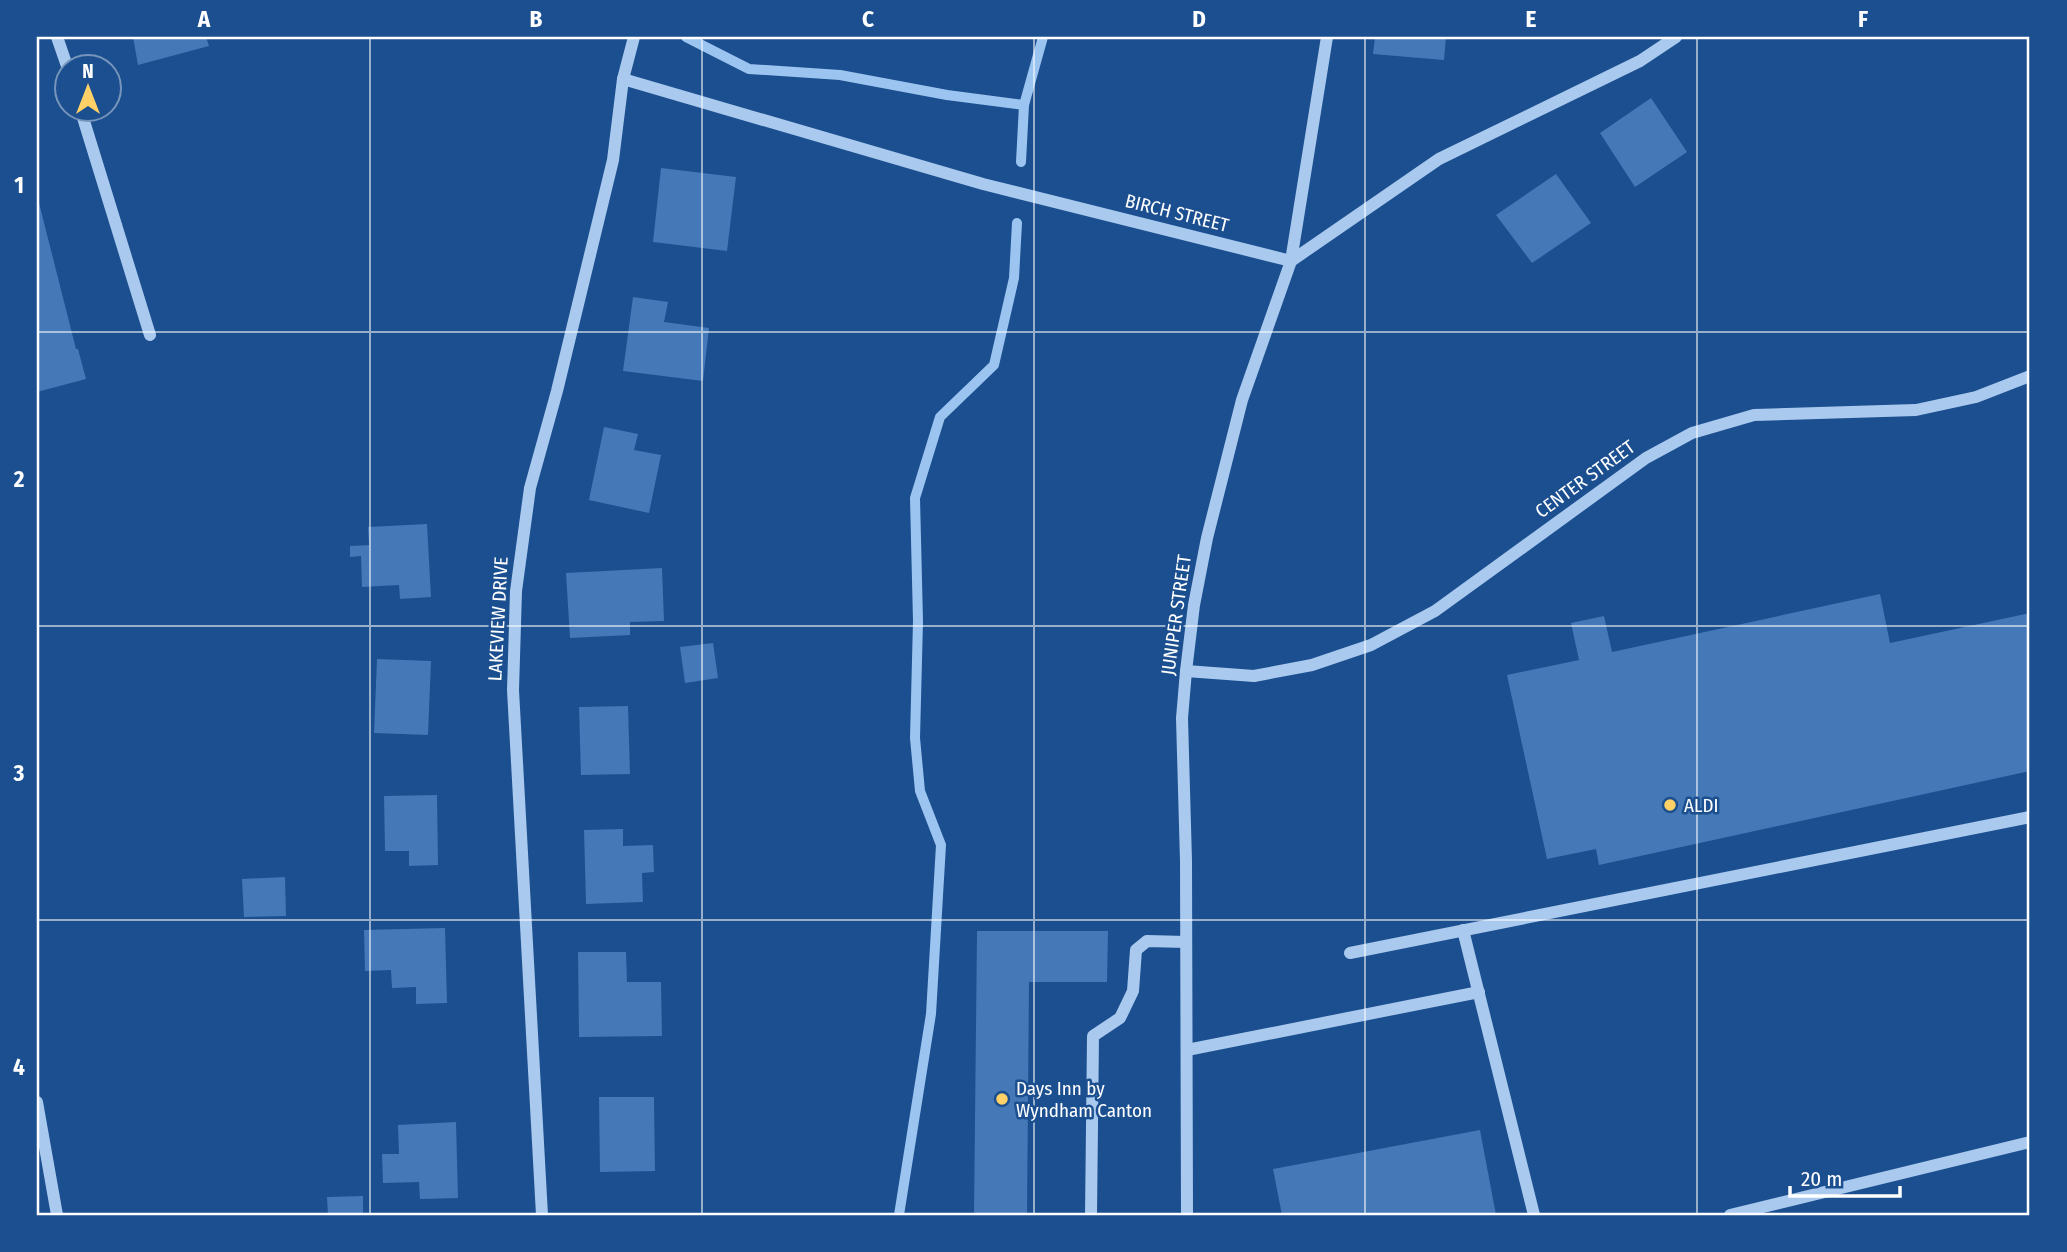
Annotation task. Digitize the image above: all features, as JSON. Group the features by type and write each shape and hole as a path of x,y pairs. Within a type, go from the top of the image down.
{"street":[{"name":"LAKEVIEW DRIVE","path":"542,1215 513,690 516,591 530,488 557,391 613,160 623,79 634,37"},
{"name":"JUNIPER STREET","path":"1187,1215 1182,718 1186,671 1194,605 1210,526 1242,400 1291,261 1327,37"},
{"path":"1291,261 1439,159 1640,61 1676,37"},
{"name":"BIRCH STREET","path":"623,79 983,184 1291,261"},
{"path":"84,122 150,335"},
{"name":"CENTER STREET","path":"1186,671 1254,676 1312,665 1371,645 1436,611 1646,458 1692,433 1754,415 1916,410 1976,397 2030,376"},
{"path":"1350,953 2030,817"},
{"path":"1463,930 1534,1215"},
{"path":"1091,1215 1093,1036 1120,1018 1133,991 1136,950 1147,941 1186,942"},
{"path":"1187,1049 1479,992"},
{"path":"37,1102 57,1215"},
{"path":"1730,1215 2030,1142"}],"building":[{"path":"133,37 206,37 209,46 138,65"},
{"path":"1375,37 1446,37 1444,60 1373,54"},
{"path":"1651,98 1687,152 1635,187 1600,133"},
{"path":"661,168 736,177 727,251 653,242"},
{"path":"1556,174 1591,223 1532,263 1496,215"},
{"path":"38,199 86,379 37,392"},
{"path":"633,297 668,302 664,322 709,328 703,381 623,371"},
{"path":"604,427 638,434 634,450 661,455 649,513 589,500"},
{"path":"427,524 431,597 400,599 399,585 362,587 361,556 350,557 350,546 369,545 368,527"},
{"path":"662,568 664,621 630,622 630,635 570,638 566,573"},
{"path":"1880,594 1890,643 2030,613 2030,771 1599,865 1596,849 1547,859 1507,675 1579,660 1571,623 1604,616 1612,652"},
{"path":"713,643 718,678 685,683 680,647"},
{"path":"377,659 431,661 428,735 374,733"},
{"path":"628,706 630,774 581,775 579,707"},
{"path":"437,795 438,865 409,866 409,851 385,851 384,796"},
{"path":"623,829 623,846 653,845 654,872 642,873 643,902 586,904 584,830"},
{"path":"285,877 286,916 244,917 242,879"},
{"path":"445,928 447,1003 416,1004 416,987 392,988 391,970 365,971 364,930"},
{"name":"Days Inn by Wyndham Canton","path":"977,931 1108,931 1107,982 1029,982 1027,1215 974,1215"},
{"path":"578,952 626,952 627,982 661,982 662,1036 579,1037"},
{"path":"599,1097 654,1097 655,1171 600,1172"},
{"path":"456,1122 458,1198 420,1199 419,1182 383,1183 382,1154 399,1154 398,1125"},
{"path":"1480,1130 1496,1215 1282,1215 1273,1169"},
{"path":"363,1196 363,1215 328,1215 327,1197"}],"waterway":[{"path":"686,37 749,69 840,75 947,95 1024,105"},
{"path":"1021,162 1024,105 1043,37"},
{"path":"899,1215 931,1014 941,845 920,791 915,738 918,621 915,498 940,417 994,365 1014,278 1017,223"}],"place":[{"name":"ALDI","path":"1670,805"},
{"name":"Days Inn by Wyndham Canton","path":"1002,1099"}]}
